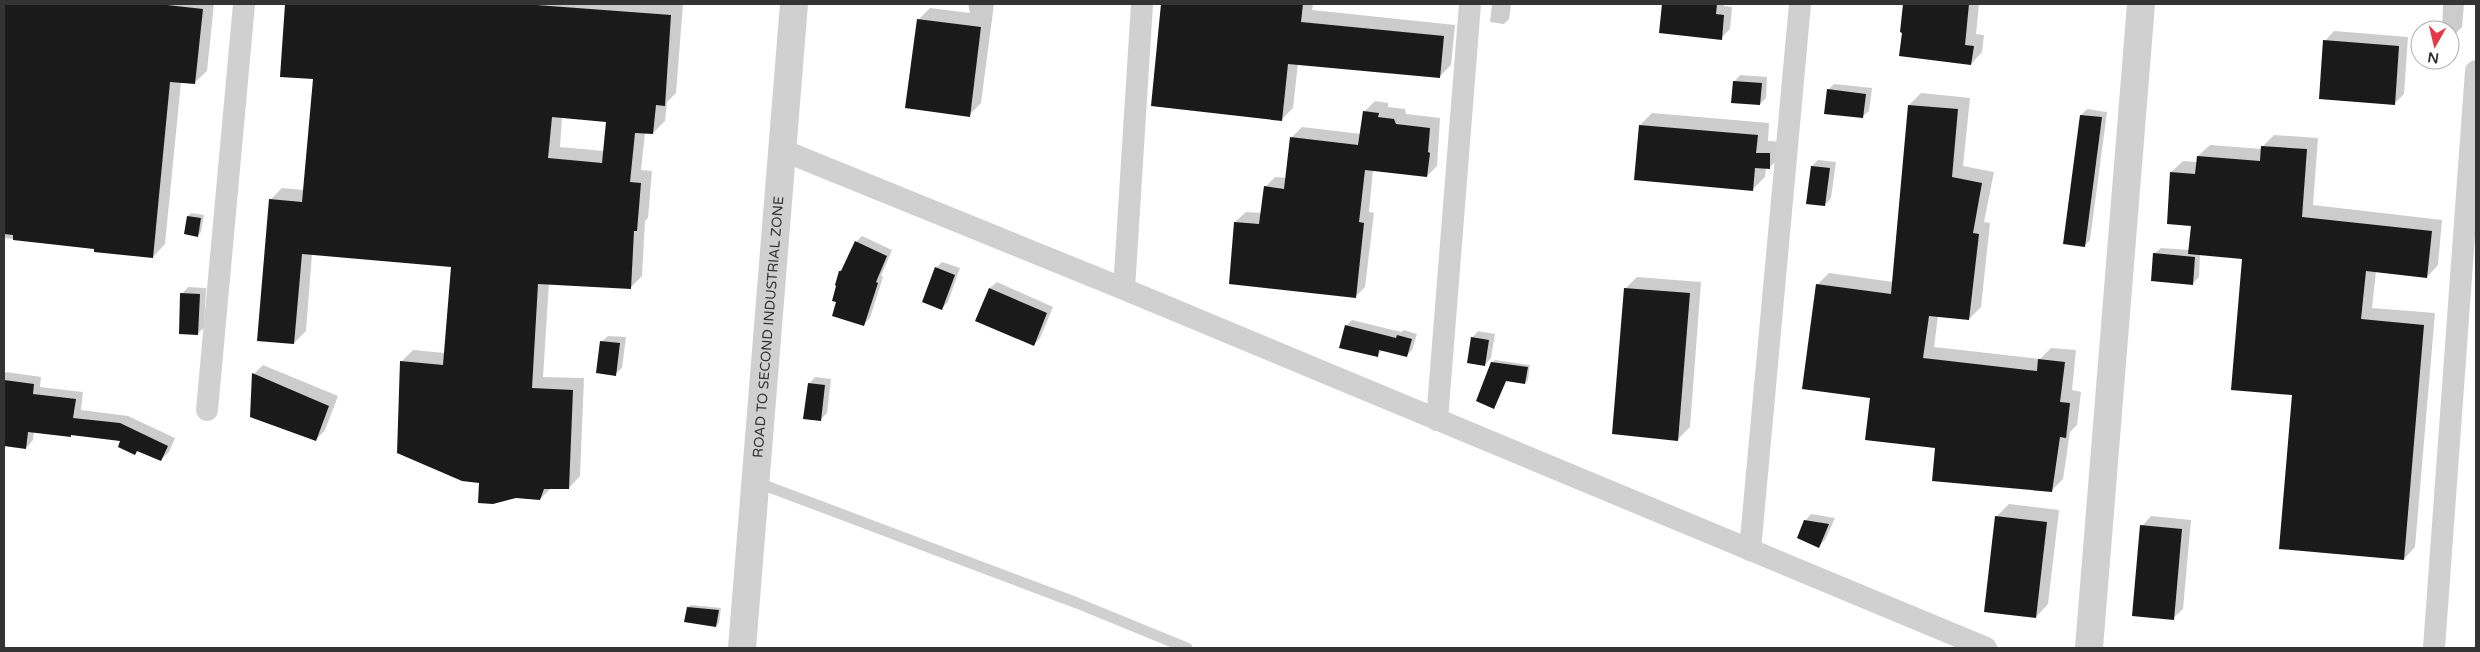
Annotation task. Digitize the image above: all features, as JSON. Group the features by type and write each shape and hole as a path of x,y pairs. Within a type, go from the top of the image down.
{"street":[{"path":"207,410 244,4"},
{"name":"ROAD TO SECOND INDUSTRIAL ZONE","path":"742,648 794,4"},
{"path":"1124,289 1142,4"},
{"path":"1437,420 1470,4"},
{"path":"1750,550 1800,4"},
{"path":"2089,648 2141,4"},
{"path":"2434,648 2476,71"},
{"path":"782,150 1124,289 1986,648"}],"lane":[{"path":"756,482 1077,603 1187,648"}],"building":[{"path":"4,4 158,4 203,9 195,84 170,82 153,258 94,252 94,249 13,240 13,235 4,234"},
{"path":"285,4 523,4 671,15 665,106 656,105 653,134 635,133 630,182 641,183 637,231 634,231 631,289 538,284 532,388 573,390 569,489 544,489 540,500 516,498 493,504 478,503 479,483 462,481 397,453 400,361 443,365 451,267 302,254 294,344 257,341 269,199 302,202 313,79 280,77","holes":["552,117 606,122 602,163 548,158"]},
{"path":"1161,4 1303,4 1301,22 1444,36 1440,78 1288,64 1282,121 1151,106"},
{"path":"1662,4 1717,4 1716,14 1724,15 1722,40 1659,33"},
{"path":"1903,4 1969,4 1965,45 1974,46 1971,65 1899,56"},
{"path":"917,19 981,27 970,117 905,108"},
{"path":"2323,40 2399,46 2395,105 2319,99"},
{"path":"1733,81 1762,83 1760,105 1731,103"},
{"path":"1827,89 1866,94 1863,118 1824,114"},
{"path":"1908,105 1958,109 1952,177 1982,183 1973,233 1979,234 1969,320 1929,316 1923,358 2037,371 2038,359 2065,362 2060,402 2070,403 2066,438 2060,437 2052,492 1932,481 1935,448 1865,440 1870,398 1802,389 1816,284 1891,294"},
{"path":"1363,111 1379,113 1378,117 1394,119 1396,124 1430,128 1428,152 1430,153 1427,177 1365,170 1359,222 1364,223 1356,298 1229,284 1234,222 1259,224 1264,186 1284,189 1290,137 1358,145"},
{"path":"2080,115 2102,117 2085,247 2063,244"},
{"path":"1639,125 1758,135 1756,153 1770,153 1770,169 1755,168 1753,191 1634,180"},
{"path":"2261,146 2307,149 2302,217 2432,231 2427,278 2366,271 2361,319 2424,325 2404,560 2279,549 2292,395 2231,390 2242,259 2188,254 2191,226 2167,224 2170,172 2195,174 2197,156 2260,161"},
{"path":"1811,166 1830,168 1825,206 1806,204"},
{"path":"187,216 201,218 198,237 184,234"},
{"path":"855,241 887,256 876,282 878,283 864,326 832,316 836,302 832,301 839,271 841,271"},
{"path":"2153,253 2195,257 2193,285 2151,281"},
{"path":"935,267 955,275 942,310 922,302"},
{"path":"989,288 1047,313 1034,346 975,321"},
{"path":"1624,288 1690,293 1678,441 1612,434"},
{"path":"180,293 200,294 198,335 179,334"},
{"path":"1345,325 1396,338 1397,335 1412,339 1407,357 1379,350 1378,357 1339,348"},
{"path":"1471,337 1489,340 1485,366 1467,363"},
{"path":"600,341 620,343 616,376 596,373"},
{"path":"1491,362 1528,367 1525,384 1506,381 1494,409 1476,401"},
{"path":"252,373 329,406 316,441 250,417"},
{"path":"4,380 34,384 33,394 76,399 73,418 120,423 168,446 161,461 137,451 135,455 118,447 120,441 71,435 71,437 28,432 26,449 4,446"},
{"path":"808,383 825,385 821,421 803,419"},
{"path":"1995,516 2047,522 2036,618 1984,612"},
{"path":"1804,520 1829,524 1819,548 1797,538"},
{"path":"2140,525 2182,529 2174,620 2132,616"},
{"path":"687,607 719,610 716,627 684,622"}]}
